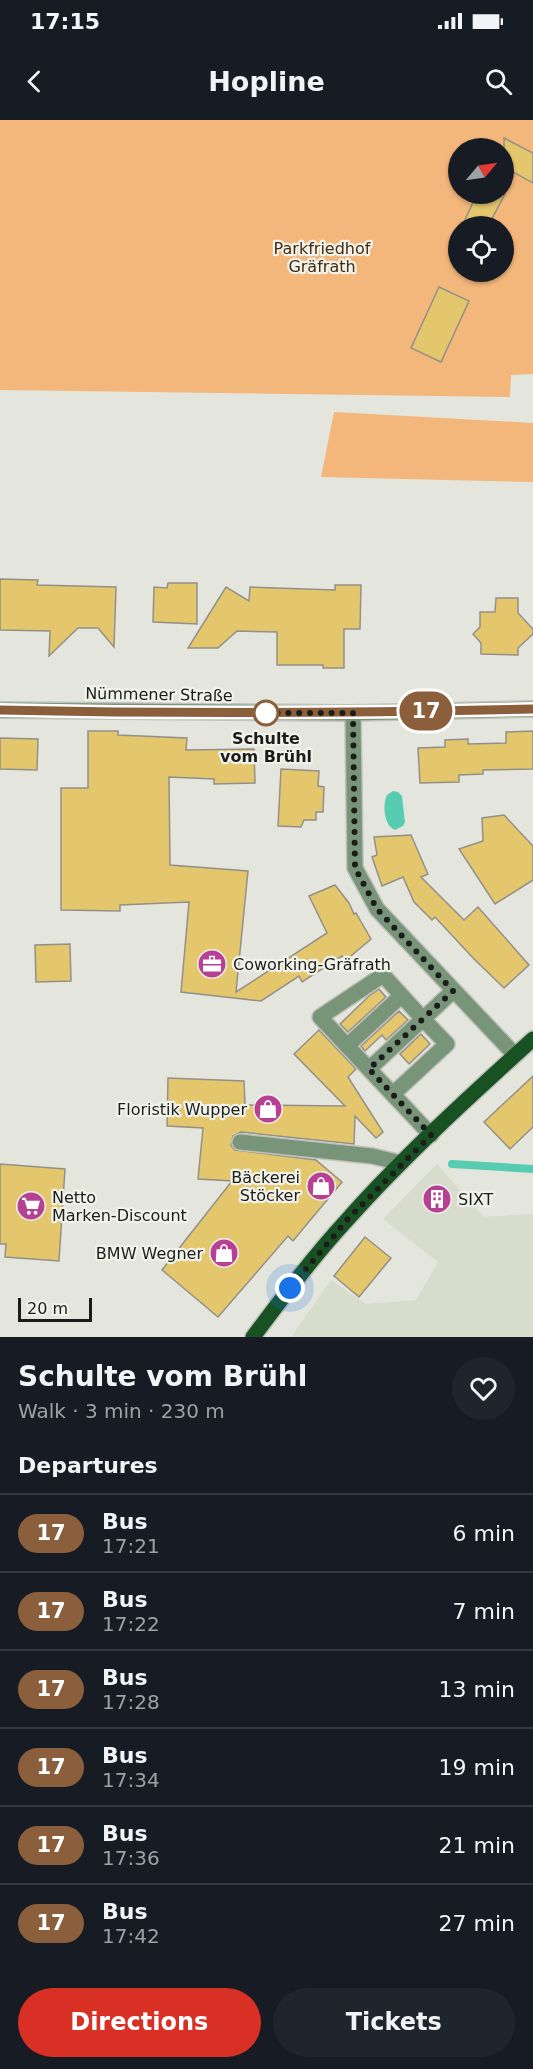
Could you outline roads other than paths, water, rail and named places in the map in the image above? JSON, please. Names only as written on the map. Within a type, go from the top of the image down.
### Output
[{"type":"main road","points":[[253,1337],[304,1270],[348,1219],[401,1163],[533,1039]]},
{"type":"street","name":"Nümmener Straße","points":[[0,710],[353,713],[533,709]]},
{"type":"street","points":[[353,713],[355,868],[377,909],[515,1055]]},
{"type":"street","points":[[393,1094],[447,1044],[383,975],[320,1017],[431,1135]]},
{"type":"street","points":[[369,1069],[453,991]]},
{"type":"street","points":[[347,1046],[401,996]]},
{"type":"street","points":[[240,1142],[372,1156],[401,1163]]},
{"type":"waterway","points":[[452,1164],[533,1169]]},
{"type":"place","name":"Schulte vom Brühl","points":[[266,713]]},
{"type":"place","name":"Coworking-Gräfrath","points":[[212,964]]},
{"type":"place","name":"Floristik Wupper","points":[[268,1109]]},
{"type":"place","name":"Bäckerei Stöcker","points":[[321,1186]]},
{"type":"place","name":"SIXT","points":[[437,1199]]},
{"type":"place","name":"Netto Marken-Discount","points":[[31,1206]]},
{"type":"place","name":"BMW Wegner","points":[[224,1253]]},
{"type":"park label","name":"Parkfriedhof Gräfrath","points":[[322,257]]}]
